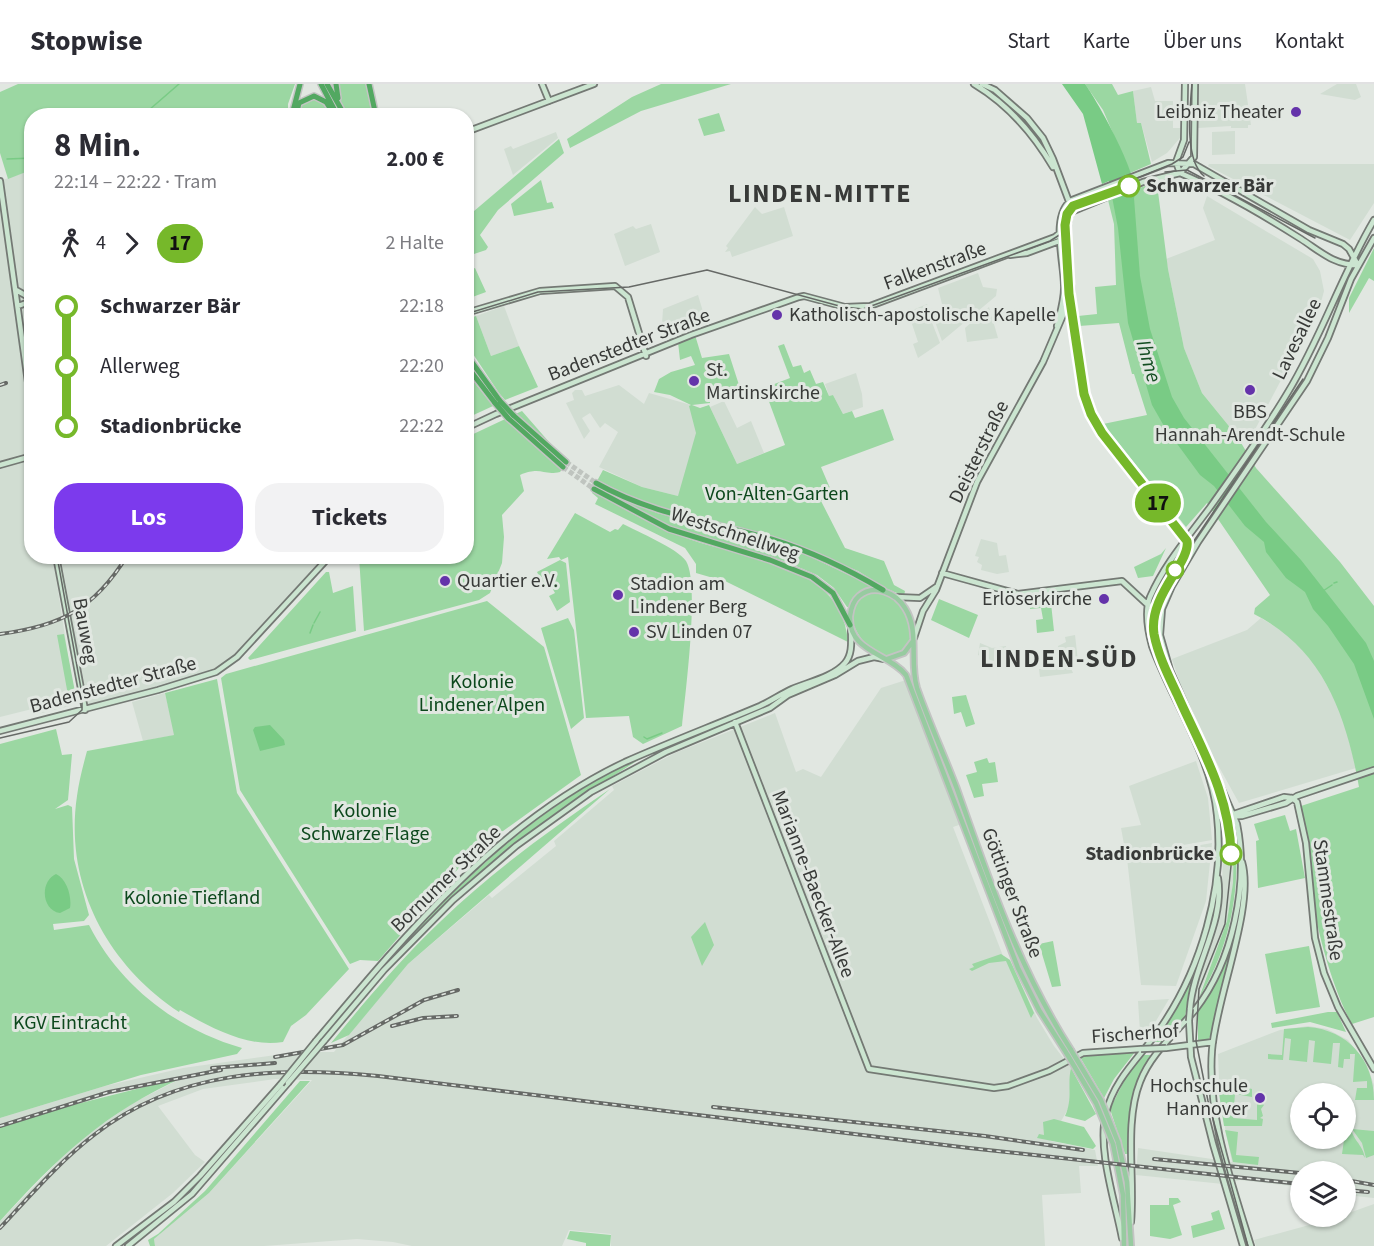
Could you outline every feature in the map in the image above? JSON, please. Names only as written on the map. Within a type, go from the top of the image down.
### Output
[{"type":"highway","points":[[294,108],[300,84]]},
{"type":"highway","points":[[321,84],[336,108]]},
{"type":"highway","points":[[327,84],[337,108]]},
{"type":"highway","points":[[336,84],[339,108]]},
{"type":"highway","points":[[369,85],[374,108]]},
{"type":"highway","points":[[297,108],[299,103],[314,96],[333,108]]},
{"type":"highway","points":[[474,366],[498,402]]},
{"type":"highway","points":[[474,374],[510,416],[564,465]]},
{"type":"highway","name":"Westschnellweg","points":[[850,626],[834,593],[812,577],[770,560],[669,529],[595,486],[656,510],[786,544],[847,570],[883,590]]},
{"type":"main road","points":[[883,590],[896,597],[910,618],[913,641],[900,656],[884,659],[861,644],[850,626],[855,600],[864,592],[883,590]]},
{"type":"main road","name":"Göttinger Straße","points":[[913,641],[918,688],[979,854],[1031,984],[1091,1093],[1115,1143]]},
{"type":"main road","name":"Göttinger Straße","points":[[884,659],[897,666],[906,675],[1018,968],[1039,1010],[1069,1052]]},
{"type":"main road","points":[[1115,1143],[1127,1182],[1131,1246]]},
{"type":"main road","points":[[1115,1143],[1123,1195],[1124,1245]]},
{"type":"street","points":[[542,84],[549,100]]},
{"type":"street","points":[[474,129],[594,84]]},
{"type":"street","points":[[974,84],[992,95],[1022,121],[1056,172]]},
{"type":"street","points":[[982,84],[995,90],[1027,118],[1048,148],[1071,212],[1062,235]]},
{"type":"street","points":[[1062,235],[1061,213],[1069,202],[1149,170],[1176,162],[1190,163],[1309,230],[1343,244],[1354,255],[1358,265],[1348,265],[1332,260],[1302,239],[1180,173],[1176,162],[1184,140],[1185,84]]},
{"type":"street","points":[[1071,212],[1153,179],[1180,173],[1190,163],[1195,154],[1195,84]]},
{"type":"street","points":[[0,181],[24,351]]},
{"type":"street","name":"Lavesallee","points":[[1148,605],[1160,578],[1186,536],[1210,507],[1298,376],[1348,265],[1374,220]]},
{"type":"street","name":"Falkenstraße","points":[[804,296],[851,308],[874,305],[1062,235]]},
{"type":"street","name":"Falkenstraße","points":[[1007,255],[1027,253],[1062,235]]},
{"type":"street","name":"Deisterstraße","points":[[913,641],[920,618],[938,585],[976,482],[1055,335],[1072,294],[1062,235]]},
{"type":"street","name":"Lavesallee","points":[[1162,609],[1194,549],[1216,514],[1306,381],[1328,338],[1358,265],[1374,238]]},
{"type":"street","points":[[474,311],[538,291],[615,286],[628,297],[646,356]]},
{"type":"street","points":[[16,290],[24,295]]},
{"type":"street","name":"Badenstedter Straße","points":[[474,424],[531,399],[646,356],[691,335],[804,296]]},
{"type":"street","points":[[18,306],[24,303]]},
{"type":"street","points":[[0,465],[24,458]]},
{"type":"street","name":"Bauweg","points":[[58,564],[85,710]]},
{"type":"street","name":"Badenstedter Straße","points":[[0,731],[197,679],[226,665],[237,657],[323,564]]},
{"type":"street","points":[[942,573],[1018,594],[1122,581],[1148,605],[1162,609],[1160,635],[1170,670],[1234,814],[1245,871],[1242,906],[1216,1015],[1212,1075],[1215,1110],[1251,1246]]},
{"type":"street","points":[[896,597],[920,598],[938,585]]},
{"type":"street","points":[[1148,605],[1148,631],[1152,646],[1203,763],[1218,817],[1216,910],[1192,988],[1189,1021],[1190,1046],[1213,1144],[1243,1246]]},
{"type":"street","name":"Bornumer Straße","points":[[128,1246],[199,1187],[384,970],[453,900],[516,846],[591,792],[648,760],[838,669],[849,655],[850,626]]},
{"type":"street","name":"Bornumer Straße","points":[[116,1246],[174,1202],[200,1176],[385,961],[468,875],[517,831],[571,792],[644,753],[770,708],[788,695],[835,675],[863,658],[884,659]]},
{"type":"street","name":"Marianne-Baecker-Allee","points":[[734,720],[864,1063]]},
{"type":"street","points":[[644,753],[648,760]]},
{"type":"street","points":[[1218,817],[1284,797],[1292,798],[1371,771]]},
{"type":"street","name":"Stammestraße","points":[[1292,798],[1297,802],[1306,843],[1316,938],[1324,973],[1338,1007],[1374,1069]]},
{"type":"street","points":[[1131,1225],[1133,1122],[1137,1091],[1148,1066],[1194,1010],[1218,972],[1234,916],[1241,856]]},
{"type":"street","points":[[1124,1245],[1105,1151],[1105,1115],[1121,1078],[1159,1030],[1184,986],[1204,934],[1217,876]]},
{"type":"street","name":"Fischerhof","points":[[864,1063],[873,1071],[994,1088],[1008,1086],[1063,1065],[1087,1052],[1166,1048],[1213,1042]]},
{"type":"street","points":[[133,1234],[137,1239]]},
{"type":"shaded area","points":[[1198,84],[1245,84],[1251,125],[1248,125],[1248,128],[1231,128],[1231,126],[1198,128]]},
{"type":"shaded area","points":[[1337,84],[1356,84],[1361,97],[1355,100],[1320,94]]},
{"type":"shaded area","points":[[1151,87],[1155,101],[1173,101],[1173,128],[1180,128],[1180,138],[1167,153],[1152,162],[1141,123],[1137,124],[1133,91]]},
{"type":"shaded area","points":[[1235,131],[1235,154],[1212,155],[1212,132]]},
{"type":"shaded area","points":[[556,132],[558,138],[513,175],[504,149],[511,146],[513,149]]},
{"type":"shaded area","points":[[1209,164],[1374,164],[1374,203],[1350,240],[1208,166]]},
{"type":"shaded area","points":[[24,172],[24,564],[54,564],[75,702],[70,706],[34,715],[32,709],[0,717],[0,181]]},
{"type":"shaded area","points":[[1207,196],[1313,259],[1320,271],[1324,291],[1320,306],[1249,441],[1237,436],[1202,393],[1184,348],[1166,259],[1215,240],[1203,208]]},
{"type":"shaded area","points":[[755,207],[762,214],[784,207],[793,236],[732,257],[730,251],[725,252],[728,248],[726,246]]},
{"type":"shaded area","points":[[651,224],[660,252],[625,266],[614,234],[633,226],[636,229]]},
{"type":"shaded area","points":[[978,273],[983,287],[997,289],[996,296],[942,341],[934,319],[931,320],[940,343],[918,358],[913,344],[918,342],[908,312],[927,304],[931,313],[943,308],[938,288]]},
{"type":"shaded area","points":[[698,295],[704,315],[695,315],[699,328],[670,340],[662,324],[663,309]]},
{"type":"shaded area","points":[[504,306],[519,346],[491,356],[476,316]]},
{"type":"shaded area","points":[[989,307],[998,338],[967,342],[965,328]]},
{"type":"shaded area","points":[[856,373],[863,407],[843,414],[833,395],[829,396],[825,384]]},
{"type":"shaded area","points":[[1298,379],[1302,383],[1296,394],[1236,481],[1233,478]]},
{"type":"shaded area","points":[[619,385],[644,404],[649,393],[691,405],[699,432],[682,497],[642,487],[599,467],[618,432],[605,423],[600,428],[590,413],[582,418],[590,431],[584,439],[566,403],[574,400],[572,393],[575,390],[582,390],[585,396]]},
{"type":"shaded area","points":[[724,401],[737,428],[751,421],[764,453],[737,464],[710,407]]},
{"type":"shaded area","points":[[981,539],[997,543],[999,556],[1006,555],[1009,572],[997,574],[981,570],[982,565],[977,562],[979,557],[975,556]]},
{"type":"shaded area","points":[[57,564],[323,564],[237,657],[216,672],[85,710]]},
{"type":"shaded area","points":[[1261,618],[1290,636],[1315,665],[1341,710],[1356,768],[1239,803],[1208,747],[1184,696],[1172,659],[1247,630]]},
{"type":"shaded area","points":[[1075,635],[1078,661],[1068,662],[1073,673],[1040,677],[1039,669],[1044,669],[1045,663],[1058,661],[1058,646],[1066,642],[1065,637]]},
{"type":"shaded area","points":[[980,643],[992,648],[1006,646],[1008,661],[998,663],[978,655]]},
{"type":"shaded area","points":[[906,680],[962,824],[953,827],[1003,956],[1010,960],[1037,1018],[1071,1068],[1069,1107],[1050,1141],[1095,1150],[1098,1166],[1079,1166],[1081,1193],[1042,1195],[1045,1246],[611,1246],[611,1234],[569,1230],[562,1246],[412,1246],[357,1239],[264,1246],[155,1246],[154,1239],[209,1193],[312,1080],[275,1079],[203,1089],[158,1106],[195,1155],[205,1162],[173,1193],[106,1246],[0,1246],[0,1221],[79,1140],[131,1104],[180,1079],[107,1095],[0,1127],[0,1118],[105,1086],[183,1068],[298,1052],[334,1052],[408,964],[489,895],[492,898],[556,846],[554,841],[614,790],[612,786],[675,753],[775,713],[796,772],[803,769],[821,777],[881,688]]},
{"type":"shaded area","points":[[165,693],[175,735],[143,741],[132,702]]},
{"type":"shaded area","points":[[1196,761],[1208,798],[1212,840],[1126,855],[1121,828],[1141,825],[1129,786]]},
{"type":"shaded area","points":[[1233,829],[1233,884],[1227,921],[1200,993],[1196,1041],[1193,1002],[1221,911],[1224,831]]},
{"type":"shaded area","points":[[1212,843],[1206,901],[1176,986],[1141,985],[1127,858]]},
{"type":"shaded area","points":[[1169,999],[1150,1031],[1140,1032],[1138,1001]]},
{"type":"shaded area","name":"Hochschule Hannover","points":[[1308,1026],[1327,1029],[1348,1040],[1367,1065],[1374,1085],[1374,1198],[1356,1196],[1356,1161],[1290,1161],[1290,1186],[1240,1180],[1223,1184],[1136,1175],[1138,1148],[1232,1162],[1220,1103],[1218,1054],[1280,1030]]},
{"type":"shaded area","points":[[1374,1204],[1374,1246],[1256,1246],[1254,1240],[1302,1227],[1356,1227],[1356,1210]]},
{"type":"green space","points":[[18,84],[295,84],[288,108],[24,108],[24,173],[8,179],[0,153],[0,92]]},
{"type":"green space","points":[[337,84],[367,84],[376,108],[344,108],[337,95]]},
{"type":"green space","points":[[661,84],[731,84],[641,111],[570,148],[567,139],[632,97]]},
{"type":"green space","points":[[1085,84],[1112,84],[1118,95],[1133,91],[1137,123],[1141,123],[1151,164],[1130,173],[1103,110]]},
{"type":"green space","points":[[320,98],[328,108],[298,108],[301,100]]},
{"type":"green space","points":[[719,113],[725,131],[704,136],[698,119]]},
{"type":"green space","points":[[559,139],[564,153],[498,210],[480,235],[488,247],[474,254],[474,211]]},
{"type":"green space","points":[[541,180],[547,203],[552,202],[554,208],[514,216],[511,204]]},
{"type":"green space","points":[[1157,184],[1168,269],[1184,348],[1202,393],[1237,436],[1256,468],[1340,562],[1374,606],[1374,1017],[1352,1024],[1329,969],[1321,938],[1315,911],[1301,806],[1359,787],[1347,734],[1338,709],[1328,686],[1298,646],[1278,628],[1254,614],[1255,608],[1270,595],[1207,503],[1186,527],[1103,424],[1147,415],[1134,374],[1132,374],[1119,323],[1079,326],[1078,316],[1097,314],[1095,287],[1116,285],[1114,224],[1108,200],[1145,186]]},
{"type":"green space","points":[[1374,248],[1374,281],[1369,278],[1349,313],[1349,298]]},
{"type":"green space","points":[[474,268],[486,292],[474,296]]},
{"type":"green space","points":[[476,316],[491,356],[519,346],[538,387],[505,400],[474,356],[474,317]]},
{"type":"green space","name":"Von-Alten-Garten","points":[[695,335],[702,358],[729,354],[739,385],[737,388],[710,400],[710,403],[692,405],[700,408],[709,405],[737,464],[785,445],[764,388],[790,378],[778,346],[784,344],[793,367],[801,365],[804,373],[810,370],[816,384],[823,382],[829,396],[833,395],[843,414],[852,411],[855,418],[883,409],[894,440],[821,467],[833,495],[821,501],[845,548],[884,561],[894,585],[905,591],[904,596],[885,588],[858,571],[771,536],[650,505],[597,481],[603,470],[642,487],[678,496],[696,433],[689,406],[691,405],[670,395],[654,392],[659,379],[671,372],[695,365],[691,356],[680,360],[678,342]]},
{"type":"green space","points":[[474,382],[493,406],[474,415]]},
{"type":"green space","points":[[522,411],[556,450],[569,460],[560,472],[533,471],[520,475],[524,491],[502,515],[504,537],[502,563],[490,593],[479,600],[364,631],[359,564],[474,564],[474,434]]},
{"type":"green space","points":[[597,487],[657,513],[792,548],[874,587],[856,595],[847,607],[834,588],[817,575],[784,561],[674,528]]},
{"type":"green space","points":[[593,491],[666,530],[692,540],[765,560],[811,581],[829,596],[842,616],[848,642],[727,582],[696,573],[696,564],[685,548],[595,504],[598,498],[592,493]]},
{"type":"green space","name":"SV Linden 07","points":[[575,513],[610,532],[618,530],[623,524],[657,541],[681,556],[686,561],[690,573],[692,615],[682,726],[643,744],[633,737],[629,716],[586,718],[568,557],[561,560],[559,557],[547,559]]},
{"type":"green space","points":[[1166,548],[1153,576],[1138,578],[1134,567],[1161,554]]},
{"type":"green space","points":[[560,560],[566,563],[570,602],[557,611],[549,596],[555,593],[550,584],[544,586],[537,572]]},
{"type":"green space","points":[[326,572],[329,572],[333,593],[353,586],[356,631],[250,660],[248,658]]},
{"type":"green space","points":[[871,592],[880,593],[898,603],[909,619],[910,638],[906,647],[895,655],[883,655],[871,648],[861,638],[854,625],[852,612],[857,600]]},
{"type":"green space","points":[[1050,594],[1054,631],[1037,633],[1036,620],[1043,619],[1041,608],[1030,609],[1029,596]]},
{"type":"green space","points":[[939,599],[978,615],[969,638],[931,620]]},
{"type":"green space","points":[[487,601],[544,647],[581,775],[471,854],[378,961],[360,960],[350,964],[240,790],[221,678],[226,674]]},
{"type":"green space","points":[[1150,616],[1157,617],[1161,652],[1227,803],[1219,805],[1209,770],[1157,653]]},
{"type":"green space","points":[[568,618],[574,630],[584,718],[571,729],[541,628]]},
{"type":"green space","points":[[64,634],[76,697],[75,702],[70,706],[57,635]]},
{"type":"green space","name":"Kolonie Tiefland","points":[[217,679],[237,793],[349,969],[306,1015],[291,1026],[283,1042],[256,1042],[229,1035],[180,1010],[179,1012],[153,993],[112,946],[96,919],[77,860],[75,829],[77,796],[87,751],[174,735],[165,693]]},
{"type":"green space","points":[[966,695],[975,724],[966,727],[961,712],[954,714],[952,697]]},
{"type":"green space","name":"KGV Eintracht","points":[[56,729],[62,755],[72,754],[68,800],[55,809],[68,805],[72,807],[74,859],[89,915],[84,921],[53,924],[54,930],[89,925],[117,967],[152,1002],[195,1029],[242,1048],[237,1054],[141,1075],[0,1118],[0,744]]},
{"type":"green space","points":[[643,757],[563,808],[530,833],[459,892],[389,960],[482,866],[532,823],[587,786],[621,766]]},
{"type":"green space","points":[[987,758],[989,763],[995,762],[998,782],[982,784],[984,796],[974,798],[966,775],[977,772],[974,762]]},
{"type":"green space","points":[[610,789],[408,964],[349,1035],[331,1043],[398,965],[461,903],[523,851]]},
{"type":"green space","points":[[1285,815],[1290,831],[1296,829],[1305,878],[1258,888],[1256,841],[1259,840],[1254,824]]},
{"type":"green space","points":[[1234,829],[1236,873],[1231,916],[1219,959],[1199,998],[1227,921],[1233,883]]},
{"type":"green space","points":[[705,922],[714,945],[702,966],[691,937]]},
{"type":"green space","points":[[1237,923],[1212,1034],[1208,1040],[1198,1041],[1198,1012],[1219,977]]},
{"type":"green space","points":[[1053,941],[1061,986],[1052,987],[1039,944]]},
{"type":"green space","points":[[1309,946],[1320,1007],[1276,1014],[1265,954]]},
{"type":"green space","points":[[1001,954],[1010,960],[1034,1013],[1031,1018],[1006,961],[989,963],[972,971],[969,969],[974,967],[972,964]]},
{"type":"green space","points":[[1193,969],[1185,1017],[1163,1042],[1154,1042],[1174,1011]]},
{"type":"green space","points":[[1337,1012],[1346,1032],[1310,1022],[1272,1028],[1271,1023]]},
{"type":"green space","points":[[1308,1027],[1322,1029],[1346,1041],[1364,1060],[1373,1086],[1374,1100],[1356,1100],[1357,1088],[1367,1088],[1367,1081],[1353,1082],[1355,1054],[1350,1054],[1350,1059],[1344,1059],[1343,1068],[1338,1067],[1340,1043],[1333,1043],[1331,1064],[1313,1062],[1315,1041],[1309,1040],[1307,1062],[1289,1060],[1291,1039],[1285,1038],[1283,1060],[1268,1059],[1268,1054],[1282,1055],[1284,1029]]},
{"type":"green space","points":[[1135,1052],[1114,1079],[1104,1098],[1080,1057],[1099,1053]]},
{"type":"green space","points":[[1143,1055],[1151,1055],[1139,1080],[1132,1103],[1129,1126],[1130,1154],[1125,1154],[1110,1109],[1127,1075]]},
{"type":"green space","points":[[1071,1068],[1096,1114],[1085,1121],[1065,1116],[1069,1104]]},
{"type":"green space","points":[[184,1077],[130,1105],[84,1138],[62,1157],[0,1221],[0,1127],[53,1110]]},
{"type":"green space","points":[[300,1081],[310,1081],[209,1193],[154,1239],[155,1246],[150,1246],[148,1240],[158,1234],[205,1191]]},
{"type":"green space","points":[[1222,1082],[1248,1084],[1248,1088],[1252,1089],[1252,1097],[1235,1094],[1233,1118],[1257,1120],[1257,1101],[1265,1099],[1264,1103],[1261,1103],[1264,1105],[1261,1109],[1263,1116],[1260,1118],[1263,1119],[1262,1126],[1224,1126],[1218,1086]]},
{"type":"green space","points":[[1054,1119],[1084,1127],[1096,1146],[1093,1149],[1037,1138],[1039,1134],[1044,1135],[1043,1122]]},
{"type":"green space","points":[[1356,1129],[1374,1131],[1374,1155],[1366,1158],[1362,1143],[1356,1135]]},
{"type":"green space","points":[[1225,1130],[1238,1132],[1236,1155],[1259,1157],[1258,1165],[1233,1162]]},
{"type":"green space","points":[[1356,1140],[1365,1158],[1363,1155],[1342,1154],[1343,1149],[1356,1149]]},
{"type":"green space","points":[[1169,1198],[1178,1198],[1181,1202],[1173,1205],[1182,1235],[1170,1239],[1150,1236],[1150,1205],[1169,1205]]},
{"type":"green space","points":[[1219,1210],[1225,1229],[1193,1238],[1191,1226],[1213,1220],[1211,1213]]},
{"type":"green space","points":[[570,1231],[611,1235],[610,1246],[586,1246],[586,1243],[567,1239]]},
{"type":"water","name":"Ihme","points":[[1062,84],[1085,84],[1108,123],[1132,176],[1135,189],[1140,276],[1150,329],[1172,397],[1184,418],[1266,522],[1301,560],[1366,643],[1374,661],[1374,719],[1354,664],[1328,626],[1313,609],[1305,592],[1286,578],[1266,552],[1264,542],[1245,526],[1214,486],[1200,475],[1164,426],[1152,405],[1128,323],[1118,228],[1109,181],[1102,184],[1083,114]]},
{"type":"water","points":[[270,725],[284,740],[285,745],[260,751],[253,730],[255,727]]},
{"type":"water","points":[[56,874],[66,884],[70,899],[70,908],[60,913],[49,907],[45,895],[47,883]]},
{"type":"waterway","points":[[151,108],[179,84]]},
{"type":"waterway","points":[[7,159],[24,158]]},
{"type":"waterway","points":[[1323,591],[1332,585]]},
{"type":"waterway","points":[[314,623],[320,612]]},
{"type":"waterway","points":[[310,633],[313,625]]},
{"type":"waterway","points":[[644,737],[647,739],[662,733]]},
{"type":"tunnel","points":[[566,462],[596,483]]},
{"type":"tunnel","points":[[563,467],[594,489]]},
{"type":"tram line","points":[[1192,84],[1191,146],[1193,158],[1204,176]]},
{"type":"tram line","points":[[1183,553],[1185,545],[1181,534],[1123,467],[1094,425],[1081,382],[1075,349],[1065,277],[1064,245],[1065,220],[1070,205],[1172,164],[1183,157],[1189,142]]},
{"type":"tram line","points":[[1165,172],[1187,170],[1315,238]]},
{"type":"tram line","name":"17","points":[[1129,186],[1073,206],[1067,214],[1065,242],[1069,289],[1083,383],[1086,400],[1097,426],[1186,537],[1188,545],[1186,552],[1159,600],[1154,630],[1157,646],[1171,681],[1220,787],[1231,837],[1231,854]]},
{"type":"tram line","points":[[474,312],[538,292],[629,287],[707,270],[843,307],[863,309],[1050,241],[1061,234],[1065,225]]},
{"type":"tram line","points":[[1248,1246],[1208,1101],[1196,1041],[1199,989],[1225,924],[1231,866],[1229,819],[1220,787],[1157,646],[1154,630],[1156,608],[1175,569],[1303,379]]},
{"type":"tram line","points":[[0,738],[69,722],[82,710],[82,694],[58,564]]},
{"type":"railway","points":[[0,385],[6,383]]},
{"type":"railway","points":[[0,634],[41,626],[74,612],[102,589],[122,564]]},
{"type":"railway","points":[[275,1057],[343,1045],[424,1000],[458,990]]},
{"type":"railway","points":[[392,1026],[423,1018],[457,1016]]},
{"type":"railway","points":[[212,1068],[275,1063]]},
{"type":"railway","points":[[0,1126],[109,1092],[221,1070]]},
{"type":"railway","points":[[0,1228],[69,1156],[126,1113],[159,1097],[194,1085],[230,1077],[266,1073],[303,1072],[378,1076],[969,1148],[1290,1183]]},
{"type":"railway","points":[[713,1107],[985,1136],[1083,1150]]},
{"type":"railway","points":[[1154,1159],[1290,1172]]},
{"type":"railway","points":[[1356,1182],[1374,1185]]},
{"type":"railway","points":[[1356,1191],[1368,1192]]},
{"type":"place","name":"Leibniz Theater","points":[[1296,112]]},
{"type":"place","name":"Schwarzer Bär","points":[[1129,186]]},
{"type":"place","name":"Katholisch-apostolische Kapelle","points":[[777,315]]},
{"type":"place","name":"St. Martinskirche","points":[[694,381]]},
{"type":"place","name":"BBS Hannah-Arendt-Schule","points":[[1250,390]]},
{"type":"place","name":"Quartier e.V.","points":[[445,581]]},
{"type":"place","name":"Stadion am Lindener Berg","points":[[618,595]]},
{"type":"place","name":"Erlöserkirche","points":[[1104,599]]},
{"type":"place","name":"SV Linden 07","points":[[634,632]]},
{"type":"place","name":"Stadionbrücke","points":[[1231,854]]},
{"type":"place","name":"Hochschule Hannover","points":[[1260,1098]]},
{"type":"district","name":"LINDEN-MITTE","points":[[820,193]]},
{"type":"district","name":"LINDEN-SÜD","points":[[1059,658]]},
{"type":"park label","name":"Kolonie Lindener Alpen","points":[[482,694]]},
{"type":"park label","name":"Kolonie Schwarze Flage","points":[[365,822]]}]
